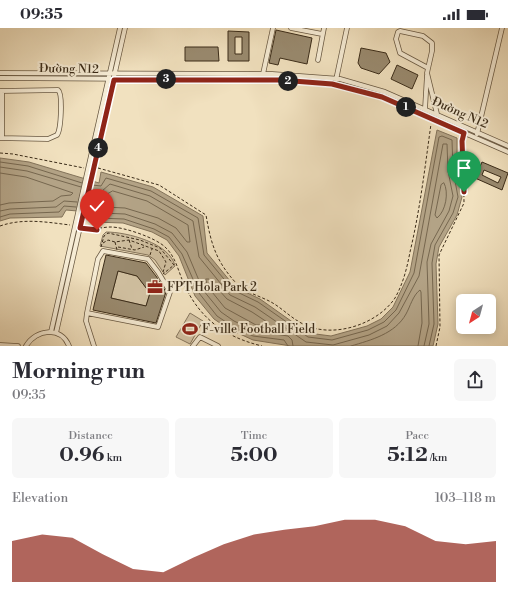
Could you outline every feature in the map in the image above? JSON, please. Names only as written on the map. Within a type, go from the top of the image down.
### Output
[{"type":"street","points":[[51,332],[120,28]]},
{"type":"street","points":[[56,333],[125,28]]},
{"type":"street","points":[[263,74],[272,28]]},
{"type":"street","points":[[291,28],[322,34]]},
{"type":"street","points":[[318,60],[324,28]]},
{"type":"street","points":[[335,85],[347,28]]},
{"type":"street","points":[[476,139],[502,28]]},
{"type":"street","points":[[425,108],[425,86],[432,50],[430,40],[423,36],[400,31],[398,32],[396,39],[400,53],[428,68]]},
{"type":"street","name":"Đường N12","points":[[0,72],[263,74],[336,79],[385,92],[425,108],[508,146]]},
{"type":"street","points":[[427,73],[437,114]]},
{"type":"street","name":"Đường N12","points":[[0,78],[108,80],[280,80],[335,85],[382,97],[508,152]]},
{"type":"street","points":[[58,90],[61,95],[59,130],[57,136],[48,139],[1,138],[1,91],[58,90]]},
{"type":"street","points":[[87,313],[158,327],[170,292],[161,276],[148,259],[106,250],[102,251],[98,259],[87,313],[86,321],[94,346]]},
{"type":"street","points":[[26,346],[35,335],[42,332],[56,333],[63,337],[69,346]]},
{"type":"street","points":[[193,346],[200,336],[218,346]]},
{"type":"street","points":[[0,345],[18,346]]},
{"type":"path","points":[[94,169],[96,167],[159,185],[206,215],[210,242],[214,253],[237,284],[272,302],[303,325],[317,330],[348,328],[372,319],[386,309],[395,298],[404,278],[416,227],[432,119]]},
{"type":"path","points":[[436,346],[440,327],[439,255],[464,202],[462,147],[464,133]]},
{"type":"path","points":[[0,153],[13,154],[87,169]]},
{"type":"path","points":[[0,226],[12,222],[32,221],[75,225]]},
{"type":"path","points":[[80,228],[97,230],[111,227],[145,236],[164,246],[175,260],[184,285],[196,305],[210,322],[231,337],[262,346]]},
{"type":"path","points":[[102,251],[104,236],[108,233],[140,240],[162,249],[174,265],[161,276]]},
{"type":"path","points":[[102,244],[108,240],[115,242],[129,240],[144,247],[159,251],[166,265],[161,276]]},
{"type":"path","points":[[129,240],[132,250]]},
{"type":"path","points":[[115,242],[118,247],[117,252]]},
{"type":"path","points":[[118,247],[132,250],[144,247]]},
{"type":"path","points":[[148,259],[152,249]]},
{"type":"shaded area","points":[[106,232],[125,234],[157,245],[171,258],[175,266],[165,275],[155,260],[148,255],[100,246],[103,235]]},
{"type":"shaded area","points":[[118,271],[137,276],[150,293],[146,306],[111,298]]},
{"type":"shaded area","name":"F-ville Football Field","points":[[190,313],[203,321],[190,344],[176,337]]},
{"type":"water","points":[[437,130],[457,138],[457,170],[462,197],[457,215],[439,247],[436,264],[438,324],[433,346],[291,346],[253,340],[229,329],[214,319],[195,296],[179,256],[167,240],[152,232],[123,223],[93,222],[93,217],[89,212],[66,210],[62,217],[10,218],[0,221],[0,158],[29,162],[99,183],[101,172],[153,187],[203,216],[207,253],[235,287],[260,299],[308,333],[331,336],[367,326],[381,319],[393,307],[410,272]]},
{"type":"building","points":[[276,30],[312,38],[307,64],[280,58],[278,65],[269,63]]},
{"type":"building","points":[[228,31],[249,32],[249,61],[228,61]],"holes":[[[235,37],[242,37],[242,54],[235,54]]]},
{"type":"building","points":[[185,47],[218,47],[219,61],[185,61]]},
{"type":"building","points":[[361,48],[386,53],[390,62],[379,74],[361,68],[358,63]]},
{"type":"building","points":[[397,65],[418,75],[412,89],[391,79]]},
{"type":"building","points":[[482,162],[508,173],[502,190],[475,178]],"holes":[[[484,170],[501,177],[498,183],[482,175]]]},
{"type":"building","name":"FPT Hola Park 2","points":[[106,255],[146,263],[166,292],[156,323],[93,310]],"holes":[[[118,271],[137,276],[150,293],[146,306],[111,298]]]},
{"type":"place","name":"FPT Hola Park 2","points":[[155,287]]},
{"type":"place","name":"F-ville Football Field","points":[[190,329]]},
{"type":"route","points":[[97,230],[80,228],[114,80],[280,80],[332,84],[365,91],[464,133],[462,141],[464,192]]}]
